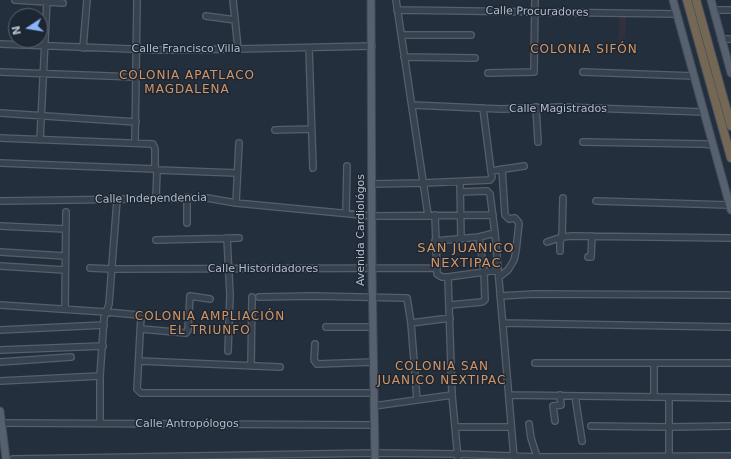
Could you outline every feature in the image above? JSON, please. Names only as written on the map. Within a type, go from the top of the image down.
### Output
[{"type":"highway","points":[[687,0],[731,158]]},
{"type":"highway","points":[[696,0],[731,126]]},
{"type":"main road","name":"Avenida Cardiológos","points":[[371,0],[372,268],[375,456]]},
{"type":"main road","points":[[673,0],[730,207]]},
{"type":"main road","points":[[711,0],[731,70]]},
{"type":"main road","points":[[0,410],[6,459]]},
{"type":"street","points":[[15,0],[63,3]]},
{"type":"street","points":[[83,48],[87,0]]},
{"type":"street","points":[[135,143],[137,0]]},
{"type":"street","points":[[233,0],[238,49]]},
{"type":"street","points":[[396,0],[424,184],[432,215],[437,274],[445,277],[484,272],[498,274],[508,270],[516,255],[519,223],[515,218],[509,219],[506,215],[502,169]]},
{"type":"street","points":[[488,73],[534,72],[534,0]]},
{"type":"street","name":"Calle Procuradores","points":[[397,10],[677,14]]},
{"type":"street","points":[[714,10],[731,10]]},
{"type":"street","points":[[206,16],[235,20]]},
{"type":"street","points":[[401,35],[471,35]]},
{"type":"street","points":[[722,39],[731,39]]},
{"type":"street","name":"Calle Francisco Villa","points":[[48,45],[137,50],[372,46]]},
{"type":"street","points":[[40,140],[44,48]]},
{"type":"street","points":[[309,48],[313,168]]},
{"type":"street","points":[[404,57],[475,58]]},
{"type":"street","points":[[0,72],[136,77]]},
{"type":"street","points":[[583,72],[694,76]]},
{"type":"street","name":"Calle Magistrados","points":[[412,105],[483,108],[536,107],[704,112]]},
{"type":"street","points":[[536,107],[538,142]]},
{"type":"street","points":[[372,184],[424,184],[491,179],[483,108]]},
{"type":"street","points":[[0,113],[41,114],[136,122]]},
{"type":"street","points":[[275,130],[311,129]]},
{"type":"street","points":[[0,138],[152,144],[155,149],[156,198]]},
{"type":"street","points":[[583,142],[713,145]]},
{"type":"street","points":[[236,203],[239,143]]},
{"type":"street","points":[[0,163],[237,173]]},
{"type":"street","points":[[346,213],[347,166]]},
{"type":"street","points":[[491,171],[524,166]]},
{"type":"street","points":[[460,182],[461,239]]},
{"type":"street","points":[[460,192],[486,192],[490,194],[495,233],[514,457]]},
{"type":"street","points":[[187,198],[187,223]]},
{"type":"street","name":"Calle Independencia","points":[[0,201],[207,198],[236,203],[372,216],[493,215]]},
{"type":"street","points":[[560,251],[560,242],[562,237],[563,198]]},
{"type":"street","points":[[100,424],[100,376],[104,325],[109,304],[117,200]]},
{"type":"street","points":[[596,201],[730,207]]},
{"type":"street","points":[[65,309],[66,212]]},
{"type":"street","points":[[0,226],[66,229]]},
{"type":"street","points":[[435,241],[479,237],[495,233]]},
{"type":"street","points":[[588,257],[591,257],[592,236]]},
{"type":"street","points":[[547,242],[562,237],[592,236],[731,238]]},
{"type":"street","points":[[450,305],[482,302],[485,300],[484,272],[479,237]]},
{"type":"street","points":[[227,238],[230,295],[228,351]]},
{"type":"street","points":[[156,240],[239,238]]},
{"type":"street","points":[[0,252],[65,256]]},
{"type":"street","points":[[0,266],[65,270]]},
{"type":"street","name":"Calle Historidadores","points":[[90,268],[436,268]]},
{"type":"street","points":[[445,277],[450,305],[452,395],[458,456]]},
{"type":"street","points":[[500,296],[534,294],[731,295]]},
{"type":"street","points":[[141,329],[187,332],[190,296],[210,299]]},
{"type":"street","points":[[251,366],[252,297]]},
{"type":"street","points":[[259,297],[405,297],[408,300],[411,323],[417,400]]},
{"type":"street","points":[[0,305],[106,312],[141,316],[137,389],[141,393],[374,393]]},
{"type":"street","points":[[411,323],[450,318]]},
{"type":"street","points":[[503,323],[731,327]]},
{"type":"street","points":[[0,330],[104,325]]},
{"type":"street","points":[[326,327],[373,327]]},
{"type":"street","points":[[314,344],[314,360],[317,364],[374,362]]},
{"type":"street","points":[[0,350],[103,346]]},
{"type":"street","points":[[0,362],[71,357]]},
{"type":"street","points":[[139,360],[280,367]]},
{"type":"street","points":[[535,363],[731,363]]},
{"type":"street","points":[[654,363],[654,397]]},
{"type":"street","points":[[0,381],[100,376]]},
{"type":"street","points":[[374,406],[452,395]]},
{"type":"street","points":[[509,395],[731,398]]},
{"type":"street","points":[[555,421],[553,406],[561,405],[560,395]]},
{"type":"street","points":[[575,396],[582,441]]},
{"type":"street","points":[[669,398],[670,456]]},
{"type":"street","name":"Calle Antropólogos","points":[[1,424],[375,425]]},
{"type":"street","points":[[529,424],[531,438],[537,457]]},
{"type":"street","points":[[455,426],[511,427]]},
{"type":"street","points":[[591,426],[731,426]]},
{"type":"street","points":[[13,459],[375,456],[731,456]]},
{"type":"shaded area","points":[[619,16],[626,16],[625,42],[619,42]]},
{"type":"district","name":"COLONIA SIFÓN","points":[[584,50]]},
{"type":"district","name":"COLONIA APATLACO MAGDALENA","points":[[187,83]]},
{"type":"district","name":"SAN JUANICO NEXTIPAC","points":[[466,256]]},
{"type":"district","name":"COLONIA AMPLIACIÓN EL TRIUNFO","points":[[210,324]]},
{"type":"district","name":"COLONIA SAN JUANICO NEXTIPAC","points":[[442,374]]}]
